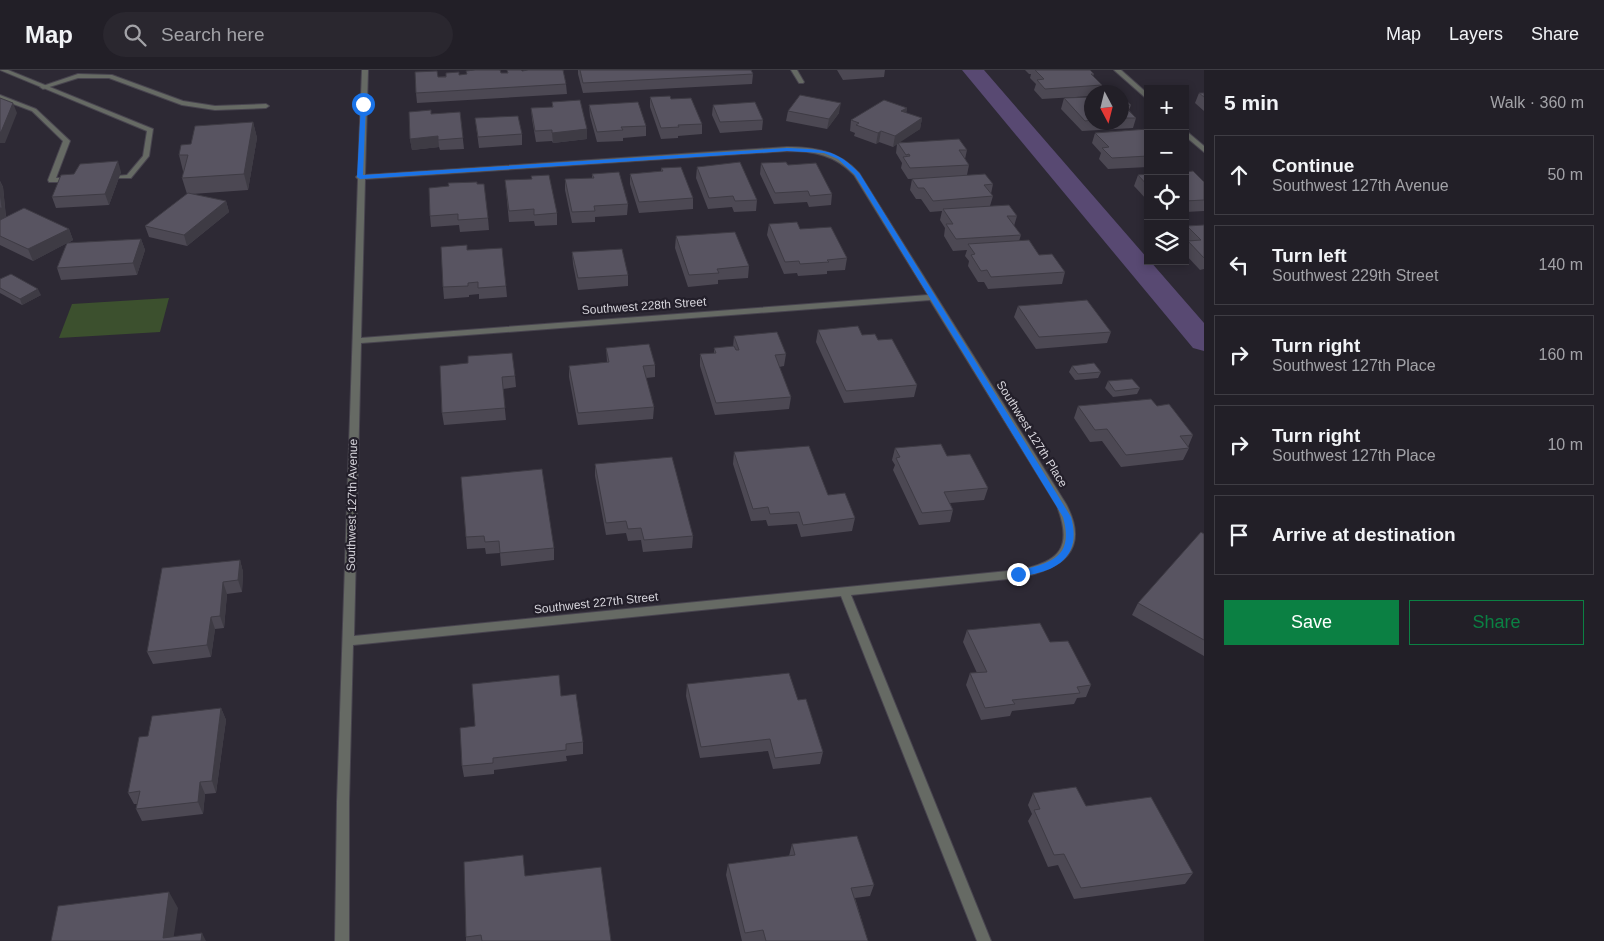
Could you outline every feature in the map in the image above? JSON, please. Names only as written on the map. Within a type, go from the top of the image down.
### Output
[{"type":"street","points":[[3,70],[43,88],[151,130],[146,156],[129,176],[119,177]]},
{"type":"street","name":"Southwest 127th Avenue","points":[[342,941],[343,802],[364,70]]},
{"type":"street","points":[[794,70],[800,82]]},
{"type":"street","points":[[1118,70],[1144,94]]},
{"type":"street","points":[[43,88],[78,76],[110,76],[182,104],[215,108],[266,106]]},
{"type":"street","points":[[0,97],[34,110],[67,141],[52,180],[81,180]]},
{"type":"street","points":[[1189,136],[1204,150]]},
{"type":"street","name":"Southwest 127th Place","points":[[360,177],[787,149],[825,152],[840,158],[857,174],[1062,506],[1071,530],[1070,542],[1065,552],[1056,562],[1030,572],[845,592]]},
{"type":"street","name":"Southwest 228th Street","points":[[356,341],[933,297]]},
{"type":"street","points":[[845,592],[984,941]]},
{"type":"street","name":"Southwest 227th Street","points":[[349,641],[845,592]]},
{"type":"green space","points":[[169,298],[160,332],[59,338],[72,304]]},
{"type":"building","points":[[500,70],[501,73],[508,73],[507,70],[563,70],[566,84],[416,93],[415,72],[437,71],[438,77],[446,77],[446,73],[459,72],[459,75],[467,74],[466,71]]},
{"type":"building","points":[[580,70],[751,70],[753,74],[583,83]]},
{"type":"building","points":[[1035,70],[1090,70],[1094,74],[1091,74],[1102,85],[1045,89],[1037,80],[1044,79]]},
{"type":"building","points":[[800,95],[841,103],[829,119],[788,111]]},
{"type":"building","points":[[670,96],[671,99],[691,98],[702,124],[661,128],[650,97]]},
{"type":"building","points":[[1084,97],[1084,120],[1064,98]]},
{"type":"building","points":[[0,98],[13,103],[1,132],[0,132]]},
{"type":"building","points":[[580,100],[587,129],[552,133],[552,130],[535,131],[531,108],[553,107],[552,102]]},
{"type":"building","points":[[884,100],[907,108],[901,111],[922,118],[895,136],[881,131],[878,133],[856,125],[859,123],[851,120]]},
{"type":"building","points":[[638,102],[646,126],[621,127],[623,130],[597,132],[589,105]]},
{"type":"building","points":[[755,102],[763,120],[720,122],[713,105]]},
{"type":"building","points":[[431,110],[431,114],[460,112],[463,138],[438,140],[438,136],[410,139],[409,112]]},
{"type":"building","points":[[1129,111],[1136,118],[1129,118]]},
{"type":"building","points":[[518,116],[522,134],[478,137],[475,118]]},
{"type":"building","points":[[253,122],[244,174],[182,178],[188,155],[179,155],[181,145],[191,144],[195,126]]},
{"type":"building","points":[[1144,129],[1144,156],[1112,158],[1102,148],[1109,147],[1095,133]]},
{"type":"building","points":[[959,139],[967,150],[959,150],[969,165],[910,168],[903,157],[910,156],[909,154],[906,155],[898,143]]},
{"type":"building","points":[[118,161],[105,194],[52,197],[61,175],[74,174],[80,164]]},
{"type":"building","points":[[740,162],[757,200],[735,201],[733,196],[709,198],[697,167]]},
{"type":"building","points":[[786,162],[788,165],[816,163],[832,194],[810,196],[808,191],[775,193],[761,163]]},
{"type":"building","points":[[681,167],[693,198],[639,202],[630,174],[663,171],[661,168]]},
{"type":"building","points":[[1193,171],[1204,182],[1204,200],[1189,201],[1189,172]]},
{"type":"building","points":[[619,172],[628,204],[594,206],[595,211],[572,212],[565,179],[594,178],[592,174]]},
{"type":"building","points":[[985,174],[993,184],[984,185],[993,196],[933,201],[924,188],[918,188],[912,179]]},
{"type":"building","points":[[1144,174],[1144,182],[1138,175]]},
{"type":"building","points":[[549,175],[557,213],[534,215],[534,209],[509,211],[505,180],[532,179],[531,176]]},
{"type":"building","points":[[477,182],[477,184],[484,184],[488,218],[458,220],[458,214],[430,216],[429,188],[449,186],[448,183]]},
{"type":"building","points":[[0,192],[2,208],[0,208]]},
{"type":"building","points":[[188,193],[226,201],[184,235],[145,226]]},
{"type":"building","points":[[1009,205],[1017,216],[1007,216],[1021,235],[956,239],[946,224],[953,224],[943,209]]},
{"type":"building","points":[[24,208],[69,229],[28,249],[0,236],[0,220]]},
{"type":"building","points":[[797,222],[800,229],[831,227],[847,258],[827,260],[829,262],[800,264],[799,261],[785,262],[769,224]]},
{"type":"building","points":[[1204,225],[1204,258],[1189,242],[1201,240],[1189,226]]},
{"type":"building","points":[[735,232],[749,266],[717,269],[719,273],[689,275],[676,236]]},
{"type":"building","points":[[141,239],[133,263],[57,268],[67,243]]},
{"type":"building","points":[[1029,240],[1039,255],[1052,254],[1065,272],[991,277],[987,270],[981,271],[971,255],[975,254],[968,244]]},
{"type":"building","points":[[467,245],[467,250],[502,248],[506,286],[478,288],[478,282],[468,283],[468,286],[443,287],[441,247]]},
{"type":"building","points":[[622,249],[628,275],[578,278],[572,252]]},
{"type":"building","points":[[11,274],[38,289],[20,299],[0,288],[0,279]]},
{"type":"building","points":[[1087,300],[1111,332],[1039,337],[1018,306]]},
{"type":"building","points":[[858,326],[862,335],[875,334],[878,340],[892,339],[917,385],[846,391],[818,330]]},
{"type":"building","points":[[777,332],[786,354],[775,355],[791,397],[716,403],[700,354],[716,353],[714,348],[734,346],[736,350],[739,350],[734,336]]},
{"type":"building","points":[[649,344],[655,365],[643,366],[654,407],[578,413],[569,366],[609,362],[606,348]]},
{"type":"building","points":[[512,353],[515,376],[502,377],[505,408],[442,413],[440,366],[468,363],[468,356]]},
{"type":"building","points":[[1094,363],[1101,372],[1078,374],[1072,366]]},
{"type":"building","points":[[1132,379],[1140,388],[1115,391],[1108,381]]},
{"type":"building","points":[[1151,399],[1157,406],[1169,404],[1193,435],[1180,436],[1189,448],[1126,455],[1107,429],[1095,430],[1078,406]]},
{"type":"building","points":[[941,444],[947,456],[970,454],[988,488],[944,492],[953,510],[922,513],[896,458],[900,457],[895,448]]},
{"type":"building","points":[[809,446],[828,495],[845,493],[855,518],[803,525],[799,512],[770,514],[768,507],[753,509],[734,452]]},
{"type":"building","points":[[672,457],[693,536],[644,540],[641,528],[628,529],[626,521],[606,523],[595,464]]},
{"type":"building","points":[[542,469],[554,548],[500,553],[499,541],[485,542],[484,536],[466,537],[461,477]]},
{"type":"building","points":[[1201,532],[1204,534],[1204,640],[1138,603]]},
{"type":"building","points":[[240,560],[238,580],[223,582],[220,616],[211,617],[207,645],[147,652],[162,568]]},
{"type":"building","points":[[1040,623],[1050,642],[1068,641],[1091,685],[1077,687],[1080,693],[1012,700],[1015,704],[985,708],[970,673],[987,672],[967,630]]},
{"type":"building","points":[[789,673],[798,700],[806,699],[823,752],[775,758],[770,739],[701,747],[687,684]]},
{"type":"building","points":[[559,675],[561,696],[576,694],[583,742],[566,744],[566,750],[493,758],[493,763],[462,766],[460,728],[475,726],[472,684]]},
{"type":"building","points":[[221,708],[212,781],[200,782],[198,802],[136,809],[140,791],[128,793],[139,737],[148,736],[152,716]]},
{"type":"building","points":[[1076,787],[1086,806],[1151,797],[1193,873],[1081,888],[1064,854],[1054,855],[1034,810],[1040,809],[1033,793]]},
{"type":"building","points":[[857,836],[874,885],[851,888],[868,941],[766,941],[763,930],[745,933],[728,864],[795,855],[792,844]]},
{"type":"building","points":[[523,855],[525,876],[601,867],[611,941],[482,941],[481,935],[466,937],[464,862]]},
{"type":"building","points":[[169,892],[163,938],[202,933],[201,941],[51,941],[58,906]]},
{"type":"waterway","points":[[973,70],[1204,342]]},
{"type":"route","points":[[363,104],[360,177],[787,149],[814,150],[833,154],[840,158],[857,174],[1067,517],[1071,530],[1070,542],[1065,552],[1056,562],[1044,568],[1018,574]]}]
